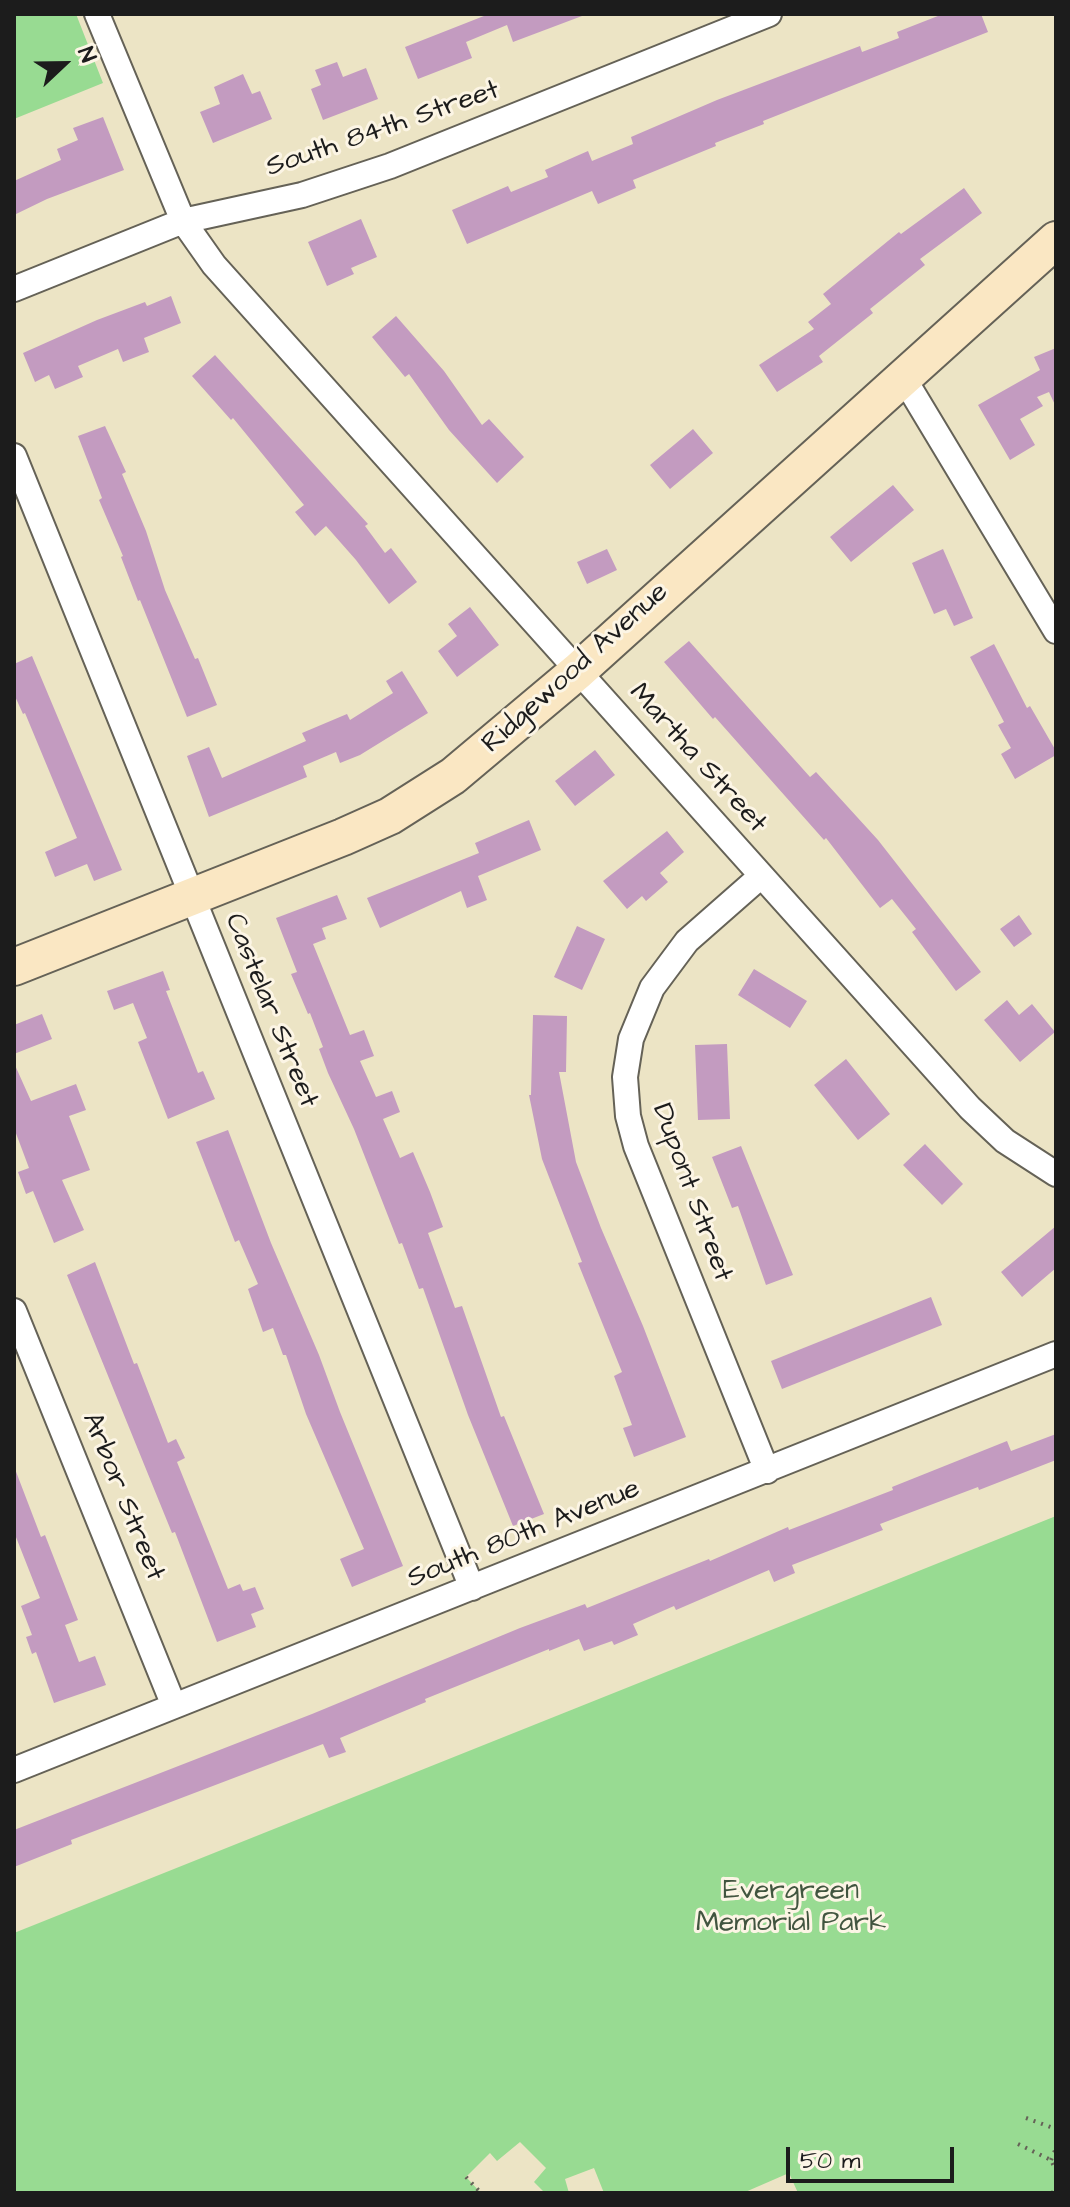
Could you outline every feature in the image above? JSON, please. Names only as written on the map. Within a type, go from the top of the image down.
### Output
[{"type":"main road","name":"Ridgewood Avenue","points":[[14,967],[343,837],[423,797],[473,761],[578,671],[1056,240]]},
{"type":"street","points":[[97,14],[183,221]]},
{"type":"street","name":"South 84th Street","points":[[14,289],[183,221],[302,195],[390,166],[769,14]]},
{"type":"street","name":"Martha Street","points":[[183,221],[214,265],[970,1108],[1005,1141],[1056,1174]]},
{"type":"street","points":[[903,377],[1056,631]]},
{"type":"street","name":"Castelar Street","points":[[14,456],[472,1588]]},
{"type":"street","name":"Dupont Street","points":[[761,876],[687,941],[652,988],[631,1039],[625,1077],[628,1116],[636,1146],[767,1471]]},
{"type":"street","name":"Arbor Street","points":[[14,1311],[174,1706]]},
{"type":"street","name":"South 80th Avenue","points":[[14,1770],[1056,1354]]},
{"type":"path","points":[[1026,2118],[1056,2129]]},
{"type":"path","points":[[1018,2144],[1051,2160],[1056,2171]]},
{"type":"path","points":[[1051,2160],[1056,2148]]},
{"type":"path","points":[[466,2177],[481,2193]]},
{"type":"green space","points":[[14,14],[76,14],[103,83],[14,119]]},
{"type":"green space","name":"Evergreen Memorial Park","points":[[1056,1516],[1056,2193],[798,2193],[789,2173],[743,2193],[604,2193],[594,2168],[565,2179],[569,2193],[545,2193],[534,2182],[546,2168],[520,2142],[497,2161],[490,2153],[466,2177],[481,2193],[14,2193],[14,1933]]},
{"type":"building","points":[[489,14],[582,16],[513,42],[507,25],[466,42],[472,58],[418,79],[405,47]]},
{"type":"building","points":[[943,14],[981,14],[988,32],[763,121],[764,124],[715,143],[716,146],[633,180],[636,188],[598,204],[592,191],[467,244],[452,210],[508,186],[511,192],[548,177],[545,170],[588,151],[592,161],[633,144],[631,137],[717,100],[860,46],[862,52],[899,38],[897,32]]},
{"type":"building","points":[[337,62],[343,77],[366,68],[378,99],[323,120],[311,89],[321,85],[315,70]]},
{"type":"building","points":[[243,74],[252,94],[260,91],[272,119],[213,143],[200,112],[220,104],[214,87]]},
{"type":"building","points":[[103,117],[124,170],[14,215],[14,181],[61,160],[57,149],[78,140],[73,128]]},
{"type":"building","points":[[964,188],[982,213],[920,259],[925,265],[870,309],[873,313],[819,356],[823,362],[777,392],[759,365],[814,329],[808,322],[831,304],[823,294],[899,232],[901,234]]},
{"type":"building","points":[[361,219],[377,257],[351,268],[354,274],[327,286],[308,242]]},
{"type":"building","points":[[171,296],[181,323],[144,338],[149,352],[123,362],[118,349],[78,366],[83,377],[55,389],[49,375],[35,382],[23,353],[97,320]]},
{"type":"building","points":[[396,316],[444,371],[482,425],[489,419],[524,457],[497,483],[449,430],[409,374],[405,377],[372,337]]},
{"type":"building","points":[[1056,348],[1056,407],[1049,392],[1037,397],[1043,406],[1020,419],[1035,445],[1010,460],[978,405],[1040,370],[1034,357]]},
{"type":"building","points":[[215,355],[368,524],[365,526],[385,553],[391,548],[417,582],[389,604],[326,526],[315,536],[295,512],[304,505],[233,418],[231,420],[192,376]]},
{"type":"building","points":[[105,426],[126,472],[122,474],[146,531],[165,590],[217,705],[187,717],[138,601],[78,436]]},
{"type":"building","points":[[693,429],[713,453],[670,489],[650,465]]},
{"type":"building","points":[[893,485],[914,510],[851,562],[830,537]]},
{"type":"building","points":[[607,549],[617,570],[587,584],[577,562]]},
{"type":"building","points":[[943,549],[973,618],[954,626],[946,609],[934,614],[912,563]]},
{"type":"building","points":[[470,607],[499,645],[457,677],[438,651],[457,636],[448,624]]},
{"type":"building","points":[[689,641],[810,777],[816,772],[878,840],[981,972],[956,991],[912,932],[916,929],[892,899],[880,908],[826,838],[824,840],[715,717],[713,719],[664,662]]},
{"type":"building","points":[[994,644],[1027,708],[1030,706],[1056,751],[1056,755],[1015,779],[1001,754],[1011,748],[998,725],[1004,722],[970,657]]},
{"type":"building","points":[[32,656],[122,870],[94,881],[87,864],[55,877],[45,852],[77,838],[25,713],[14,694],[14,664]]},
{"type":"building","points":[[402,671],[428,713],[360,755],[340,763],[336,752],[303,766],[307,777],[209,817],[187,756],[209,747],[222,778],[306,741],[302,733],[347,714],[350,720],[393,693],[386,681]]},
{"type":"building","points":[[595,750],[615,775],[575,806],[555,781]]},
{"type":"building","points":[[529,820],[541,850],[478,876],[487,900],[467,908],[461,891],[380,928],[367,898],[479,853],[475,843]]},
{"type":"building","points":[[667,831],[684,852],[660,873],[668,882],[646,901],[642,896],[627,909],[603,881]]},
{"type":"building","points":[[337,895],[347,919],[322,928],[326,939],[313,944],[350,1035],[364,1030],[374,1056],[360,1061],[376,1097],[392,1091],[400,1112],[383,1119],[400,1158],[413,1152],[430,1192],[443,1227],[428,1233],[455,1308],[462,1306],[501,1417],[504,1416],[544,1514],[513,1526],[468,1415],[423,1288],[419,1289],[402,1243],[399,1244],[354,1129],[328,1073],[319,1049],[323,1047],[310,1013],[291,974],[297,972],[276,918]]},
{"type":"building","points":[[1019,915],[1032,934],[1014,947],[1000,929]]},
{"type":"building","points":[[577,926],[605,939],[582,990],[554,977]]},
{"type":"building","points":[[754,969],[807,1001],[790,1028],[738,995]]},
{"type":"building","points":[[163,971],[170,990],[166,991],[198,1073],[203,1071],[215,1099],[168,1119],[138,1042],[147,1038],[133,1003],[114,1010],[107,991]]},
{"type":"building","points":[[1007,1000],[1019,1015],[1032,1004],[1055,1032],[1020,1062],[984,1020]]},
{"type":"building","points":[[42,1014],[52,1039],[14,1054],[14,1025]]},
{"type":"building","points":[[533,1015],[567,1016],[566,1072],[559,1072],[576,1162],[686,1437],[634,1457],[623,1428],[632,1425],[614,1376],[622,1372],[578,1263],[582,1262],[542,1159],[529,1095]]},
{"type":"building","points":[[727,1044],[730,1119],[698,1120],[695,1045]]},
{"type":"building","points":[[846,1059],[890,1114],[858,1140],[814,1085]]},
{"type":"building","points":[[14,1063],[31,1101],[76,1084],[86,1110],[69,1116],[90,1170],[62,1180],[84,1230],[54,1243],[33,1191],[26,1194],[18,1172],[29,1168],[14,1128]]},
{"type":"building","points":[[228,1130],[403,1566],[352,1587],[340,1559],[364,1549],[306,1414],[286,1355],[283,1355],[273,1328],[263,1332],[248,1289],[258,1284],[239,1240],[235,1242],[196,1142]]},
{"type":"building","points":[[925,1144],[963,1184],[942,1205],[903,1165]]},
{"type":"building","points":[[741,1146],[793,1275],[766,1285],[738,1206],[732,1208],[712,1157]]},
{"type":"building","points":[[1056,1226],[1056,1268],[1022,1297],[1001,1272]]},
{"type":"building","points":[[95,1262],[168,1443],[176,1439],[185,1458],[177,1462],[228,1589],[240,1584],[243,1591],[255,1587],[264,1609],[251,1614],[256,1627],[217,1642],[175,1532],[172,1533],[67,1275]]},
{"type":"building","points":[[931,1297],[942,1325],[782,1389],[771,1361]]},
{"type":"building","points":[[1056,1434],[1056,1460],[880,1524],[883,1530],[792,1565],[795,1573],[774,1582],[769,1570],[676,1610],[674,1606],[633,1624],[638,1635],[614,1645],[612,1641],[584,1651],[579,1639],[549,1649],[425,1699],[426,1702],[340,1738],[346,1752],[329,1758],[323,1744],[71,1840],[72,1844],[14,1867],[14,1830],[312,1714],[520,1628],[585,1604],[587,1608],[788,1527],[789,1530],[893,1490],[892,1487],[1007,1441],[1011,1451]]},
{"type":"building","points":[[15,1469],[78,1620],[65,1625],[79,1662],[95,1656],[106,1685],[54,1703],[36,1652],[32,1654],[26,1637],[32,1635],[21,1606],[40,1598],[14,1532]]}]
